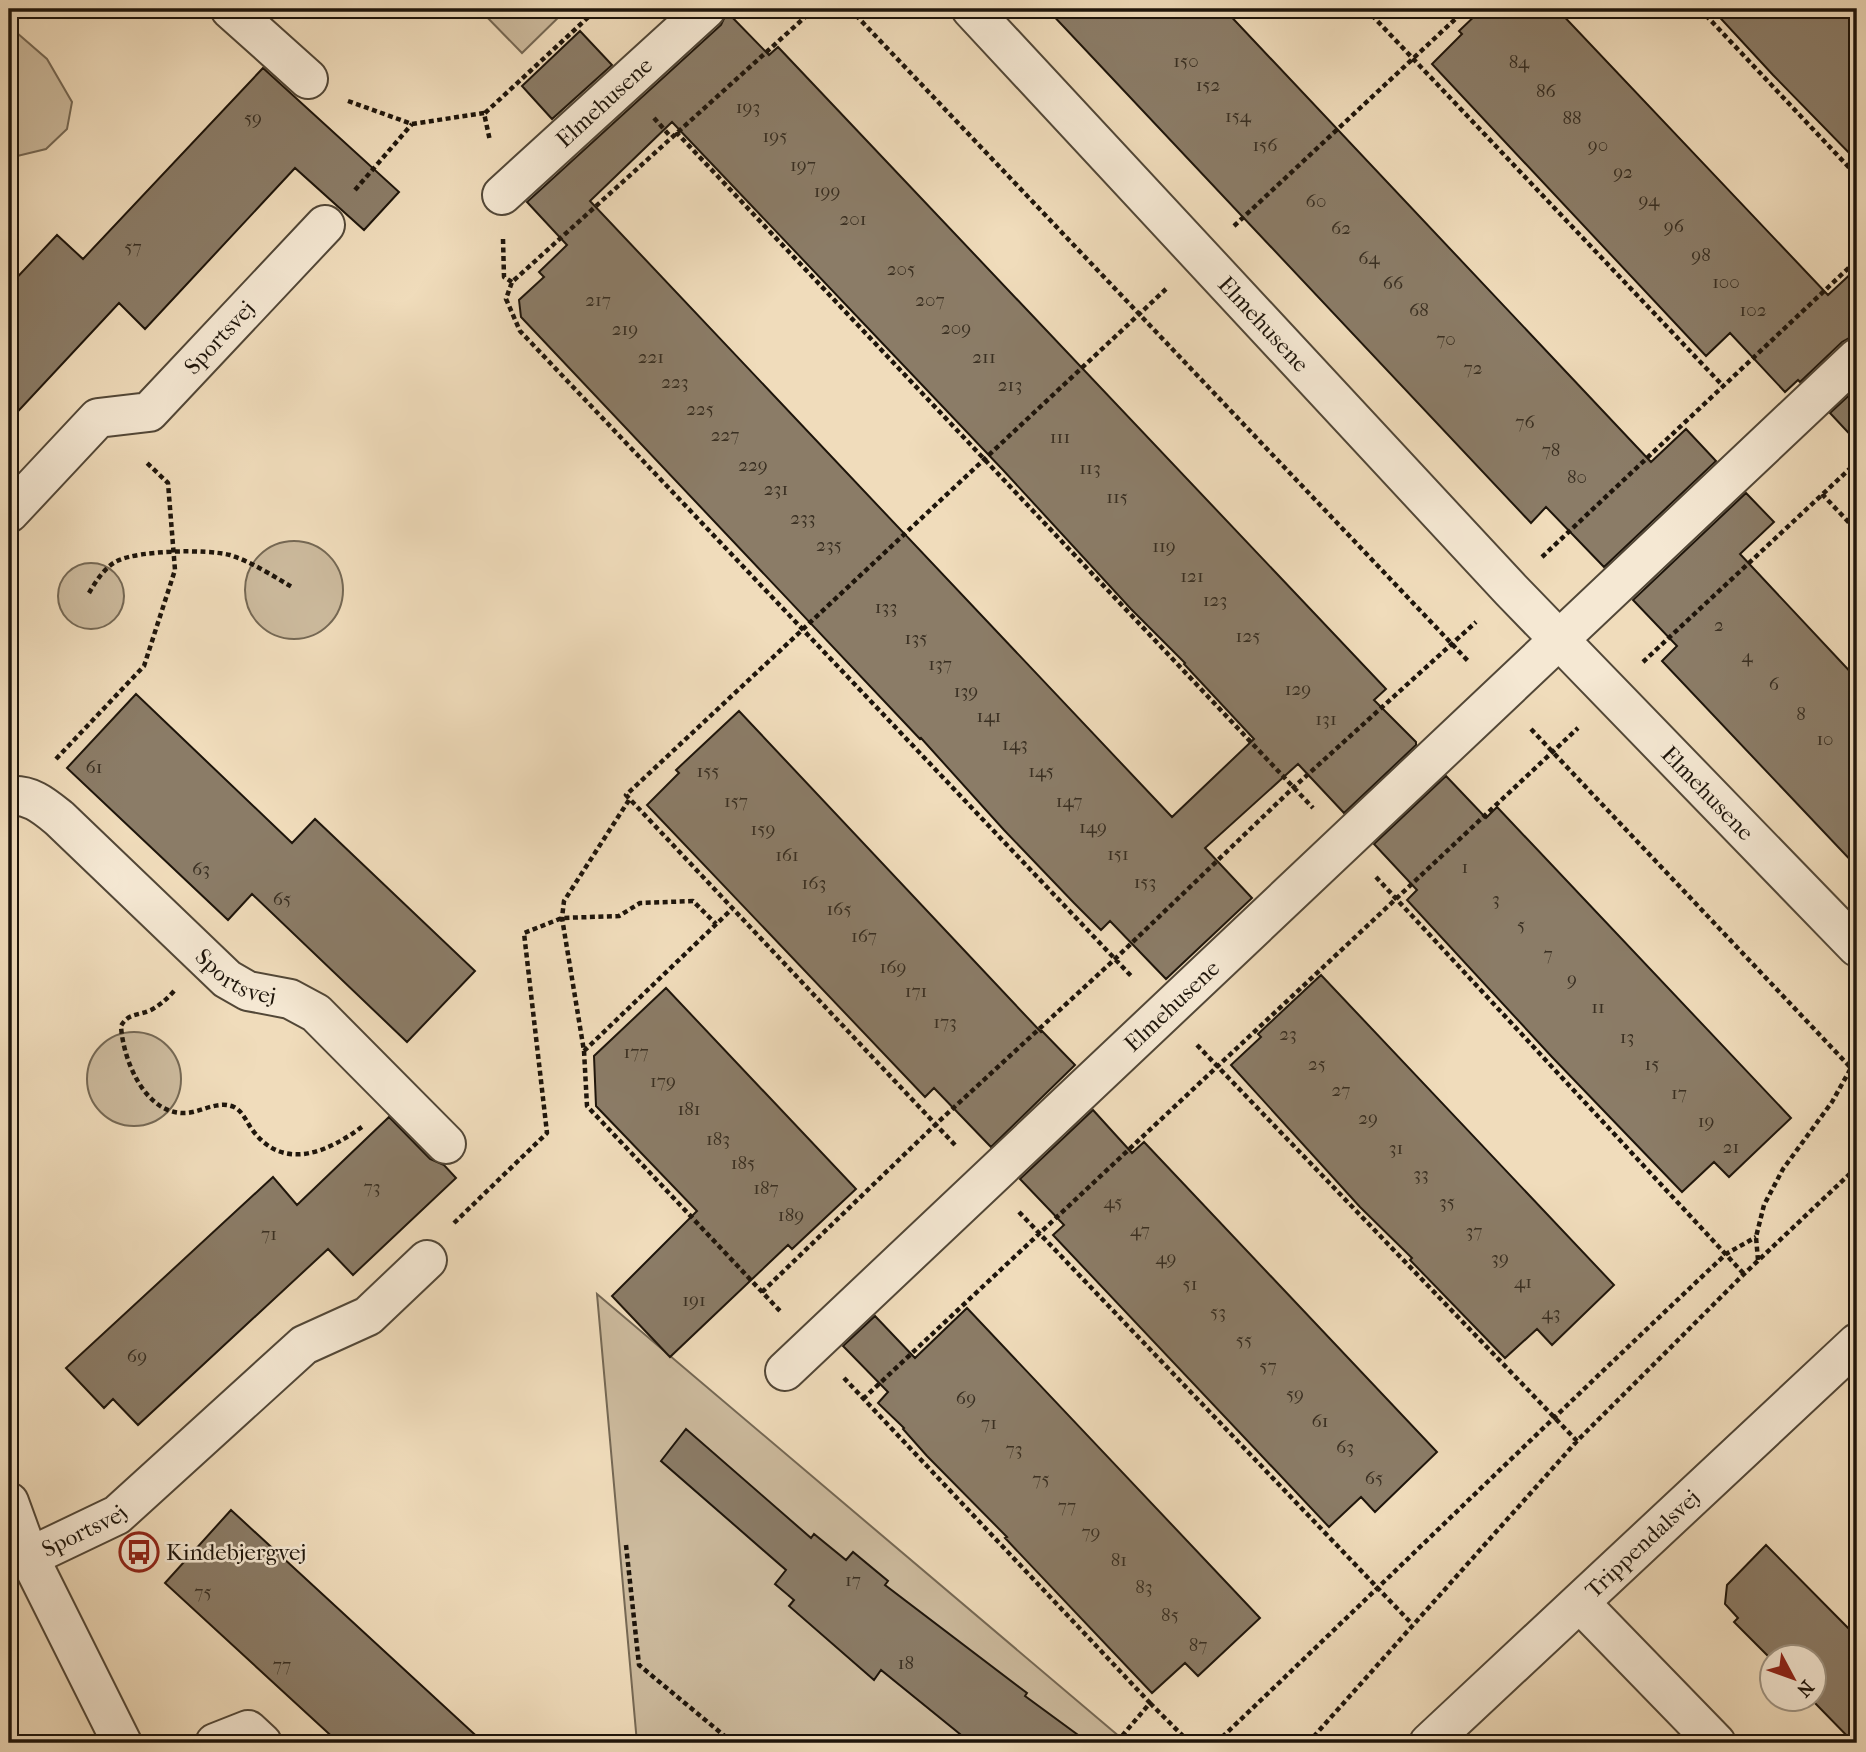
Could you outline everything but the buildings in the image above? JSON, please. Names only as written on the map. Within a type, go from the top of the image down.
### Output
[{"type":"street","points":[[230,9],[308,79]]},
{"type":"street","name":"Elmehusene","points":[[502,195],[706,9]]},
{"type":"street","name":"Elmehusene","points":[[971,9],[1511,590],[1857,947]]},
{"type":"street","name":"Sportsvej","points":[[98,418],[149,412],[325,225]]},
{"type":"street","name":"Elmehusene","points":[[785,1371],[1343,841],[1857,359]]},
{"type":"street","points":[[9,513],[98,418]]},
{"type":"street","name":"Sportsvej","points":[[19,797],[43,805],[59,818],[227,979],[248,990],[290,999],[316,1013],[446,1144]]},
{"type":"street","name":"Sportsvej","points":[[29,1557],[117,1515],[304,1345],[368,1316],[427,1260]]},
{"type":"street","name":"Trippendalsvej","points":[[1429,1743],[1857,1343]]},
{"type":"street","name":"Sportsvej","points":[[9,1502],[29,1557],[122,1743]]},
{"type":"street","points":[[1580,1603],[1716,1743]]},
{"type":"street","points":[[215,1743],[248,1731],[262,1743]]},
{"type":"path","points":[[308,79],[357,106],[412,124],[484,113],[597,9]]},
{"type":"path","points":[[814,9],[512,282],[506,299],[520,331],[1217,1067],[1577,1441]]},
{"type":"path","points":[[850,9],[1851,1068],[1832,1102],[1783,1169],[1765,1205],[1756,1237],[1758,1260]]},
{"type":"path","points":[[1366,9],[1724,387]]},
{"type":"path","points":[[1412,1624],[626,795],[1466,9]]},
{"type":"path","points":[[1700,9],[1857,176]]},
{"type":"path","points":[[484,113],[502,195]]},
{"type":"path","points":[[325,225],[412,124]]},
{"type":"path","points":[[676,132],[1294,788],[1744,1274]]},
{"type":"path","points":[[762,1292],[936,1124],[1115,959],[1294,788],[1511,590],[1545,554],[1857,260]]},
{"type":"path","points":[[19,797],[144,666],[175,570],[168,483],[98,418]]},
{"type":"path","points":[[863,1399],[1396,900],[1612,696],[1644,660],[1857,462]]},
{"type":"path","points":[[1822,494],[1857,531]]},
{"type":"path","points":[[89,593],[104,572],[117,561],[128,557],[174,552],[229,555],[292,587]]},
{"type":"path","points":[[427,1260],[439,1237],[547,1133],[524,933],[562,918],[619,916],[640,903],[693,901],[716,924]]},
{"type":"path","points":[[584,1051],[732,909]]},
{"type":"path","points":[[204,958],[166,1000],[148,1011],[131,1014],[121,1026],[127,1062],[139,1085],[158,1103],[173,1111],[185,1113],[222,1105],[234,1107],[253,1131],[272,1147],[284,1153],[312,1154],[353,1133],[397,1094]]},
{"type":"path","points":[[1308,1743],[1577,1441],[1758,1260],[1857,1167]]},
{"type":"path","points":[[1216,1743],[1726,1254],[1756,1237]]},
{"type":"path","points":[[626,1545],[639,1665],[733,1743]]},
{"type":"path","points":[[1150,1703],[1190,1743]]},
{"type":"shaded area","points":[[479,9],[567,9],[522,53]]},
{"type":"shaded area","points":[[9,26],[47,59],[72,102],[67,129],[46,149],[9,158]]},
{"type":"shaded area","points":[[294,541],[313,545],[329,555],[339,571],[343,590],[339,609],[329,625],[313,635],[294,639],[275,635],[259,625],[249,609],[245,590],[249,571],[259,555],[275,545]]},
{"type":"shaded area","points":[[91,563],[114,573],[124,596],[114,619],[91,629],[68,619],[58,596],[68,573]]},
{"type":"shaded area","points":[[134,1032],[152,1036],[167,1046],[177,1061],[181,1079],[177,1097],[167,1112],[152,1122],[134,1126],[116,1122],[101,1112],[91,1097],[87,1079],[91,1061],[101,1046],[116,1036]]},
{"type":"shaded area","points":[[597,1294],[1127,1743],[637,1743]]},
{"type":"place","name":"Kindebjergvej","points":[[139,1552]]}]
